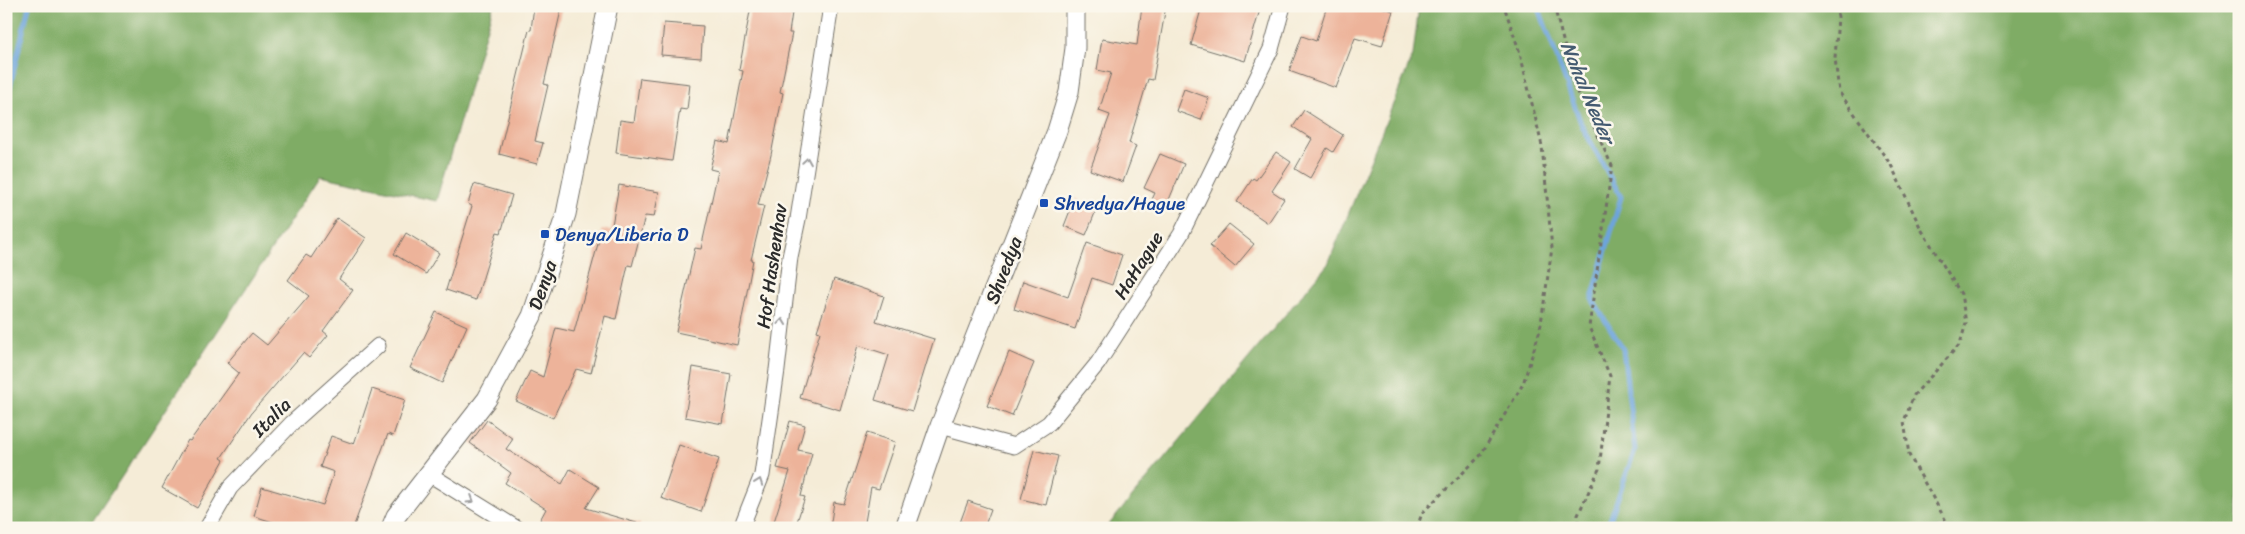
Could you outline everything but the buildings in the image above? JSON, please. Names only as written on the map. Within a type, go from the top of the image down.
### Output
[{"type":"street","name":"Denya","points":[[391,528],[396,516],[487,399],[532,316],[566,214],[608,6]]},
{"type":"street","name":"Hof Hashenhav","points":[[741,528],[762,475],[777,370],[790,257],[798,219],[831,6]]},
{"type":"street","name":"Shvedya","points":[[905,528],[940,426],[1057,131],[1069,92],[1074,48],[1075,6]]},
{"type":"street","name":"HaHague","points":[[940,426],[1014,446],[1049,423],[1098,363],[1182,234],[1271,49],[1283,6]]},
{"type":"street","name":"Italia","points":[[207,528],[230,488],[292,423],[378,346]]},
{"type":"street","points":[[429,474],[516,528]]},
{"type":"path","points":[[1417,528],[1422,513],[1480,456],[1524,384],[1540,330],[1552,248],[1542,146],[1520,53],[1504,6]]},
{"type":"path","points":[[1554,6],[1575,86],[1612,166],[1589,327],[1610,376],[1599,469],[1578,515],[1578,528]]},
{"type":"path","points":[[1836,6],[1838,17],[1835,58],[1839,92],[1891,165],[1921,229],[1961,294],[1966,323],[1960,344],[1914,396],[1904,421],[1909,455],[1950,528]]},
{"type":"green space","points":[[6,6],[493,6],[437,201],[320,176],[88,528],[6,528]]},
{"type":"green space","points":[[1419,6],[2239,6],[2239,528],[1106,528],[1328,264],[1413,55]]},
{"type":"waterway","points":[[6,103],[29,6]]},
{"type":"waterway","name":"Nahal Neder","points":[[1538,6],[1582,126],[1621,197],[1592,299],[1623,349],[1635,450],[1607,528]]},
{"type":"place","name":"Shvedya/Hague","points":[[1044,203]]},
{"type":"place","name":"Denya/Liberia D","points":[[545,234]]}]
